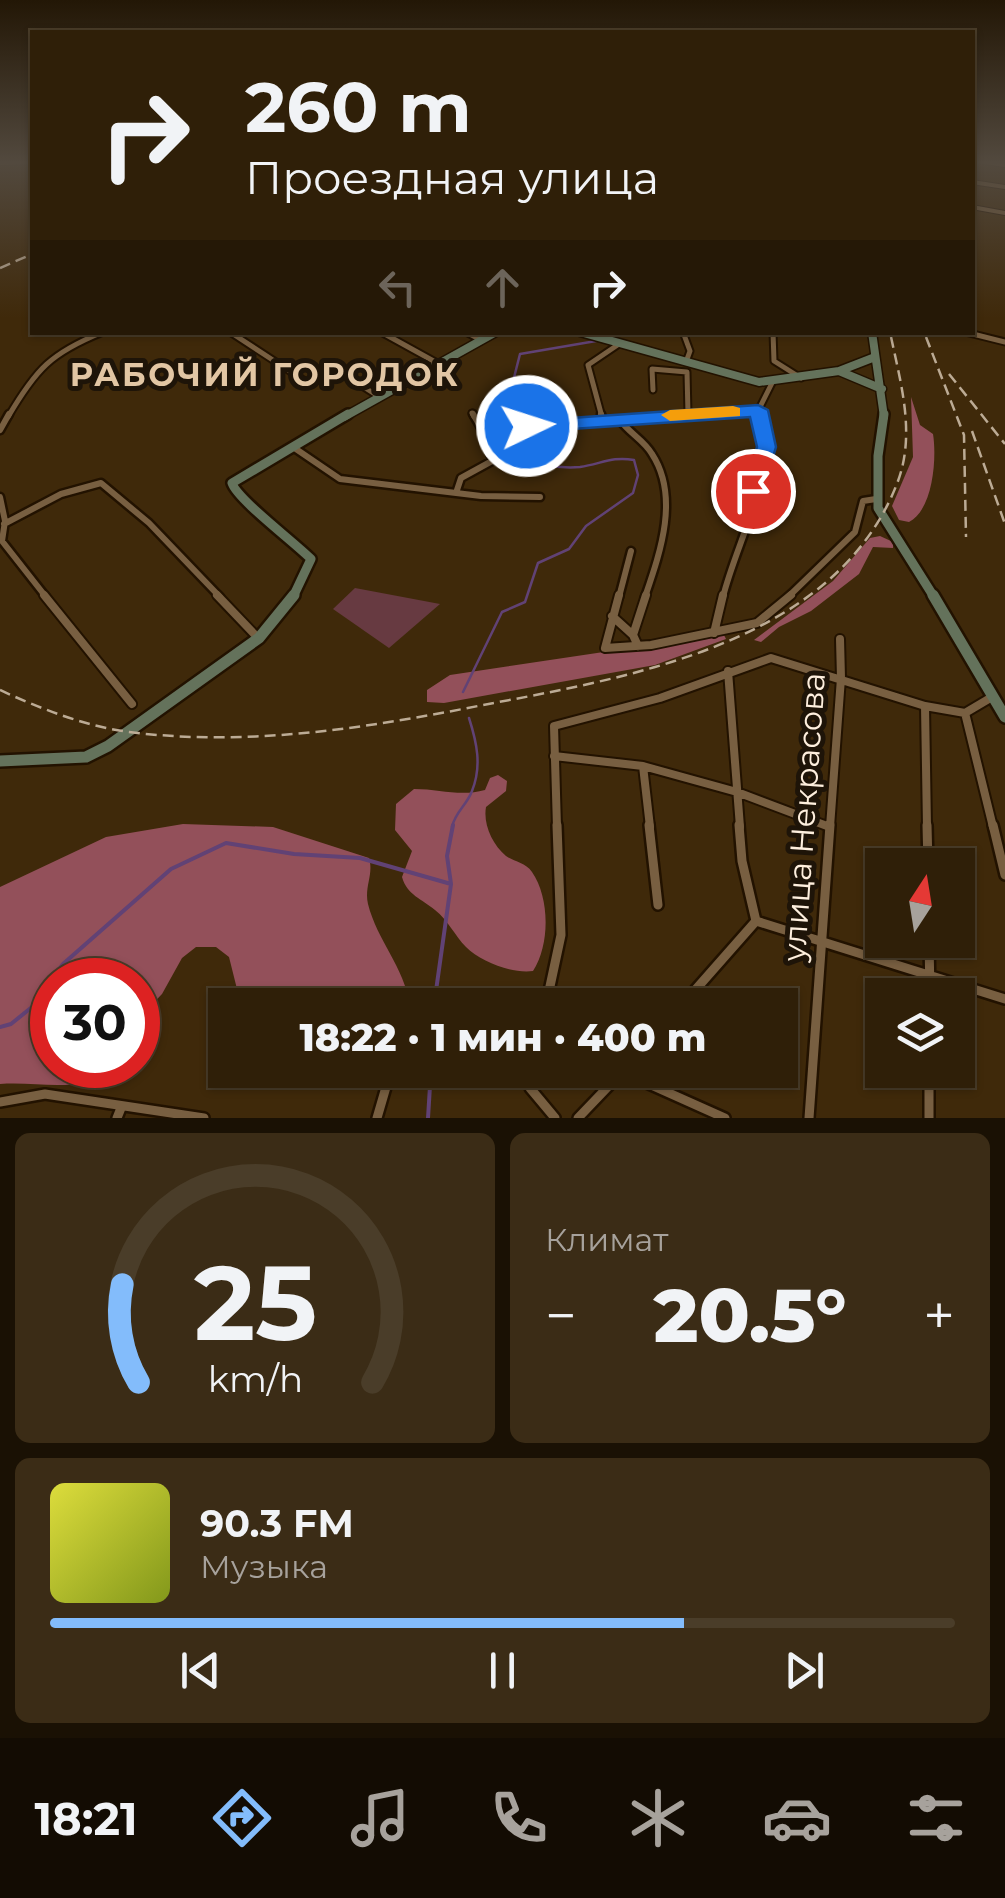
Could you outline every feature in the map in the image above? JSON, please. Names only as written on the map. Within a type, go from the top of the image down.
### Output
[{"type":"street","points":[[975,334],[1005,342]]},
{"type":"street","points":[[0,430],[34,370],[50,355],[95,335]]},
{"type":"street","points":[[235,335],[308,383],[335,369],[378,396]]},
{"type":"street","points":[[386,335],[439,364]]},
{"type":"street","points":[[472,335],[482,340]]},
{"type":"street","points":[[0,761],[61,760],[98,752],[259,638],[293,598],[310,559],[279,526],[236,495],[232,483],[378,396],[491,335]]},
{"type":"street","points":[[589,335],[772,384],[839,371],[874,357]]},
{"type":"street","points":[[684,335],[690,356],[686,362]]},
{"type":"street","points":[[773,335],[774,361],[802,380]]},
{"type":"street","points":[[872,335],[884,415],[877,503],[1005,717]]},
{"type":"street","points":[[602,421],[588,365],[615,342]]},
{"type":"street","points":[[653,390],[652,369],[687,372],[688,414]]},
{"type":"street","points":[[839,371],[882,390]]},
{"type":"street","points":[[714,633],[764,464],[765,433],[758,410],[772,384]]},
{"type":"street","points":[[531,448],[527,426],[758,410]]},
{"type":"street","points":[[457,490],[460,478],[485,468],[492,460],[488,438],[472,413]]},
{"type":"street","points":[[620,420],[633,439],[652,451],[662,478],[666,516],[634,635]]},
{"type":"street","points":[[291,446],[340,479],[457,490],[480,496],[540,497]]},
{"type":"street","points":[[4,524],[77,487],[100,483],[149,523],[259,638]]},
{"type":"street","points":[[0,497],[2,541],[6,548],[132,704]]},
{"type":"street","points":[[631,551],[605,648],[638,646],[756,624],[791,597],[855,532],[861,503],[877,503]]},
{"type":"street","points":[[612,616],[634,635],[638,646]]},
{"type":"street","name":"улица Некрасова","points":[[809,1118],[827,826],[841,678],[840,639]]},
{"type":"street","points":[[550,988],[561,935],[552,732],[558,724],[660,698],[771,658],[926,706],[965,712],[994,697]]},
{"type":"street","points":[[728,671],[742,861],[756,921]]},
{"type":"street","points":[[926,706],[928,848]]},
{"type":"street","points":[[965,712],[1005,875]]},
{"type":"street","points":[[554,756],[643,766],[737,792],[827,826]]},
{"type":"street","points":[[643,766],[658,905]]},
{"type":"street","points":[[756,921],[1005,999]]},
{"type":"street","points":[[697,988],[756,921]]},
{"type":"street","points":[[930,958],[930,976]]},
{"type":"street","points":[[377,1118],[386,1088]]},
{"type":"street","points":[[530,1088],[554,1118]]},
{"type":"street","points":[[578,1118],[607,1088]]},
{"type":"street","points":[[660,1088],[725,1118]]},
{"type":"street","points":[[929,1088],[929,1118]]},
{"type":"street","points":[[0,1102],[44,1094],[78,1097],[119,1113],[204,1118]]},
{"type":"shaded area","points":[[911,397],[920,425],[933,434],[934,456],[928,495],[917,516],[909,522],[899,520],[892,506],[913,457]]},
{"type":"shaded area","points":[[880,536],[893,542],[893,548],[873,547],[859,574],[811,611],[779,627],[761,642],[754,640],[833,581],[870,538]]},
{"type":"shaded area","points":[[355,588],[440,604],[389,648],[333,609]]},
{"type":"shaded area","points":[[724,635],[726,639],[655,665],[444,703],[427,702],[427,690],[450,675]]},
{"type":"shaded area","points":[[498,775],[507,781],[506,791],[486,807],[490,833],[506,856],[532,872],[545,908],[543,948],[533,971],[507,969],[472,952],[440,914],[411,892],[402,877],[412,851],[395,830],[396,804],[414,789],[458,793],[485,790],[490,778]]},
{"type":"shaded area","points":[[183,824],[273,827],[369,858],[368,904],[406,988],[237,988],[229,957],[216,947],[196,947],[182,958],[160,996],[160,958],[30,958],[30,1084],[0,1084],[0,887],[106,837]]},
{"type":"waterway","points":[[463,692],[502,612],[525,602],[538,563],[569,549],[586,526],[633,493],[638,475],[634,460],[571,467],[534,463],[508,456],[501,429],[520,354],[596,341]]},
{"type":"waterway","points":[[452,827],[470,796],[477,773],[476,745],[469,718]]},
{"type":"waterway","points":[[451,884],[447,856],[453,825]]},
{"type":"waterway","points":[[0,1027],[11,1024],[32,1007],[63,964],[171,869],[226,843],[294,854],[360,858],[451,884]]},
{"type":"waterway","points":[[436,988],[451,884]]},
{"type":"waterway","points":[[428,1118],[430,1088]]},
{"type":"railway","points":[[0,268],[30,255]]},
{"type":"railway","points":[[0,690],[63,716],[129,732],[263,736],[395,721],[541,694],[663,665],[723,643],[779,616],[828,580],[869,536],[898,481],[906,444],[902,388],[891,335]]},
{"type":"railway","points":[[926,337],[964,435],[966,537]]},
{"type":"railway","points":[[949,374],[1005,444]]},
{"type":"railway","points":[[972,431],[1005,524]]},
{"type":"slow traffic","points":[[670,415],[733,412]]},
{"type":"district","name":"РАБОЧИЙ ГОРОДОК","points":[[265,375]]},
{"type":"route","points":[[527,426],[758,410],[766,447],[760,478],[753,491]]}]
